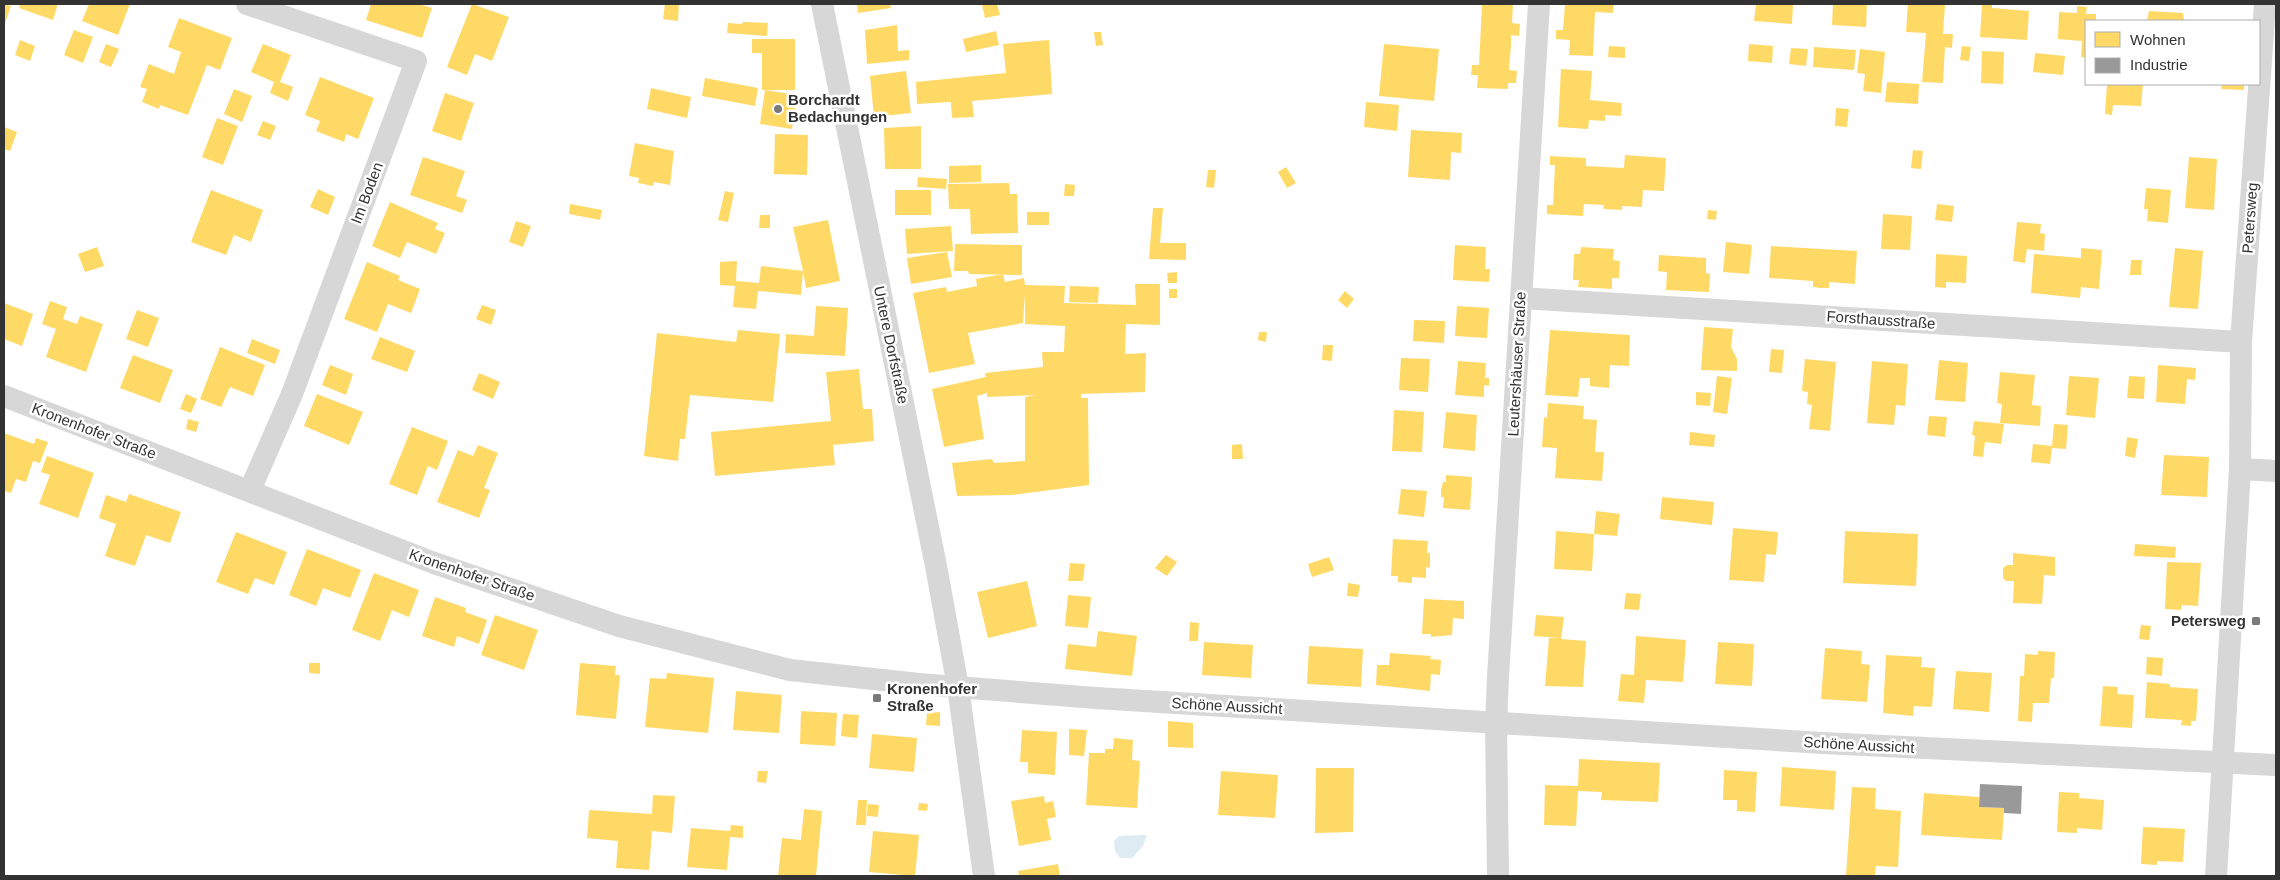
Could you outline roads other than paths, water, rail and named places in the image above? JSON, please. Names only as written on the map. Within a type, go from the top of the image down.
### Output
[{"type":"street","name":"Im Boden","points":[[247,4],[416,61],[292,394],[250,490]]},
{"type":"street","name":"Untere Dorfstraße","points":[[822,4],[934,556],[958,687],[984,876]]},
{"type":"street","name":"Leutershäuser Straße","points":[[1496,724],[1539,4]]},
{"type":"street","name":"Petersweg","points":[[2260,74],[2265,4]]},
{"type":"street","name":"Petersweg","points":[[2223,761],[2240,469],[2241,342],[2259,85]]},
{"type":"street","name":"Forsthausstraße","points":[[1521,298],[2241,342]]},
{"type":"street","name":"Kronenhofer Straße","points":[[4,396],[434,563],[618,626],[790,670],[958,687]]},
{"type":"street","points":[[2240,469],[2276,471]]},
{"type":"street","name":"Schöne Aussicht","points":[[958,687],[1096,698],[1496,724],[2072,756],[2223,761],[2276,765]]},
{"type":"street","points":[[1496,724],[1498,876]]},
{"type":"street","points":[[2216,876],[2223,761]]},
{"type":"place","name":"Borchardt Bedachungen","points":[[778,109]]},
{"type":"place","name":"Petersweg","points":[[2256,621]]},
{"type":"place","name":"Kronenhofer Straße","points":[[877,698]]}]
